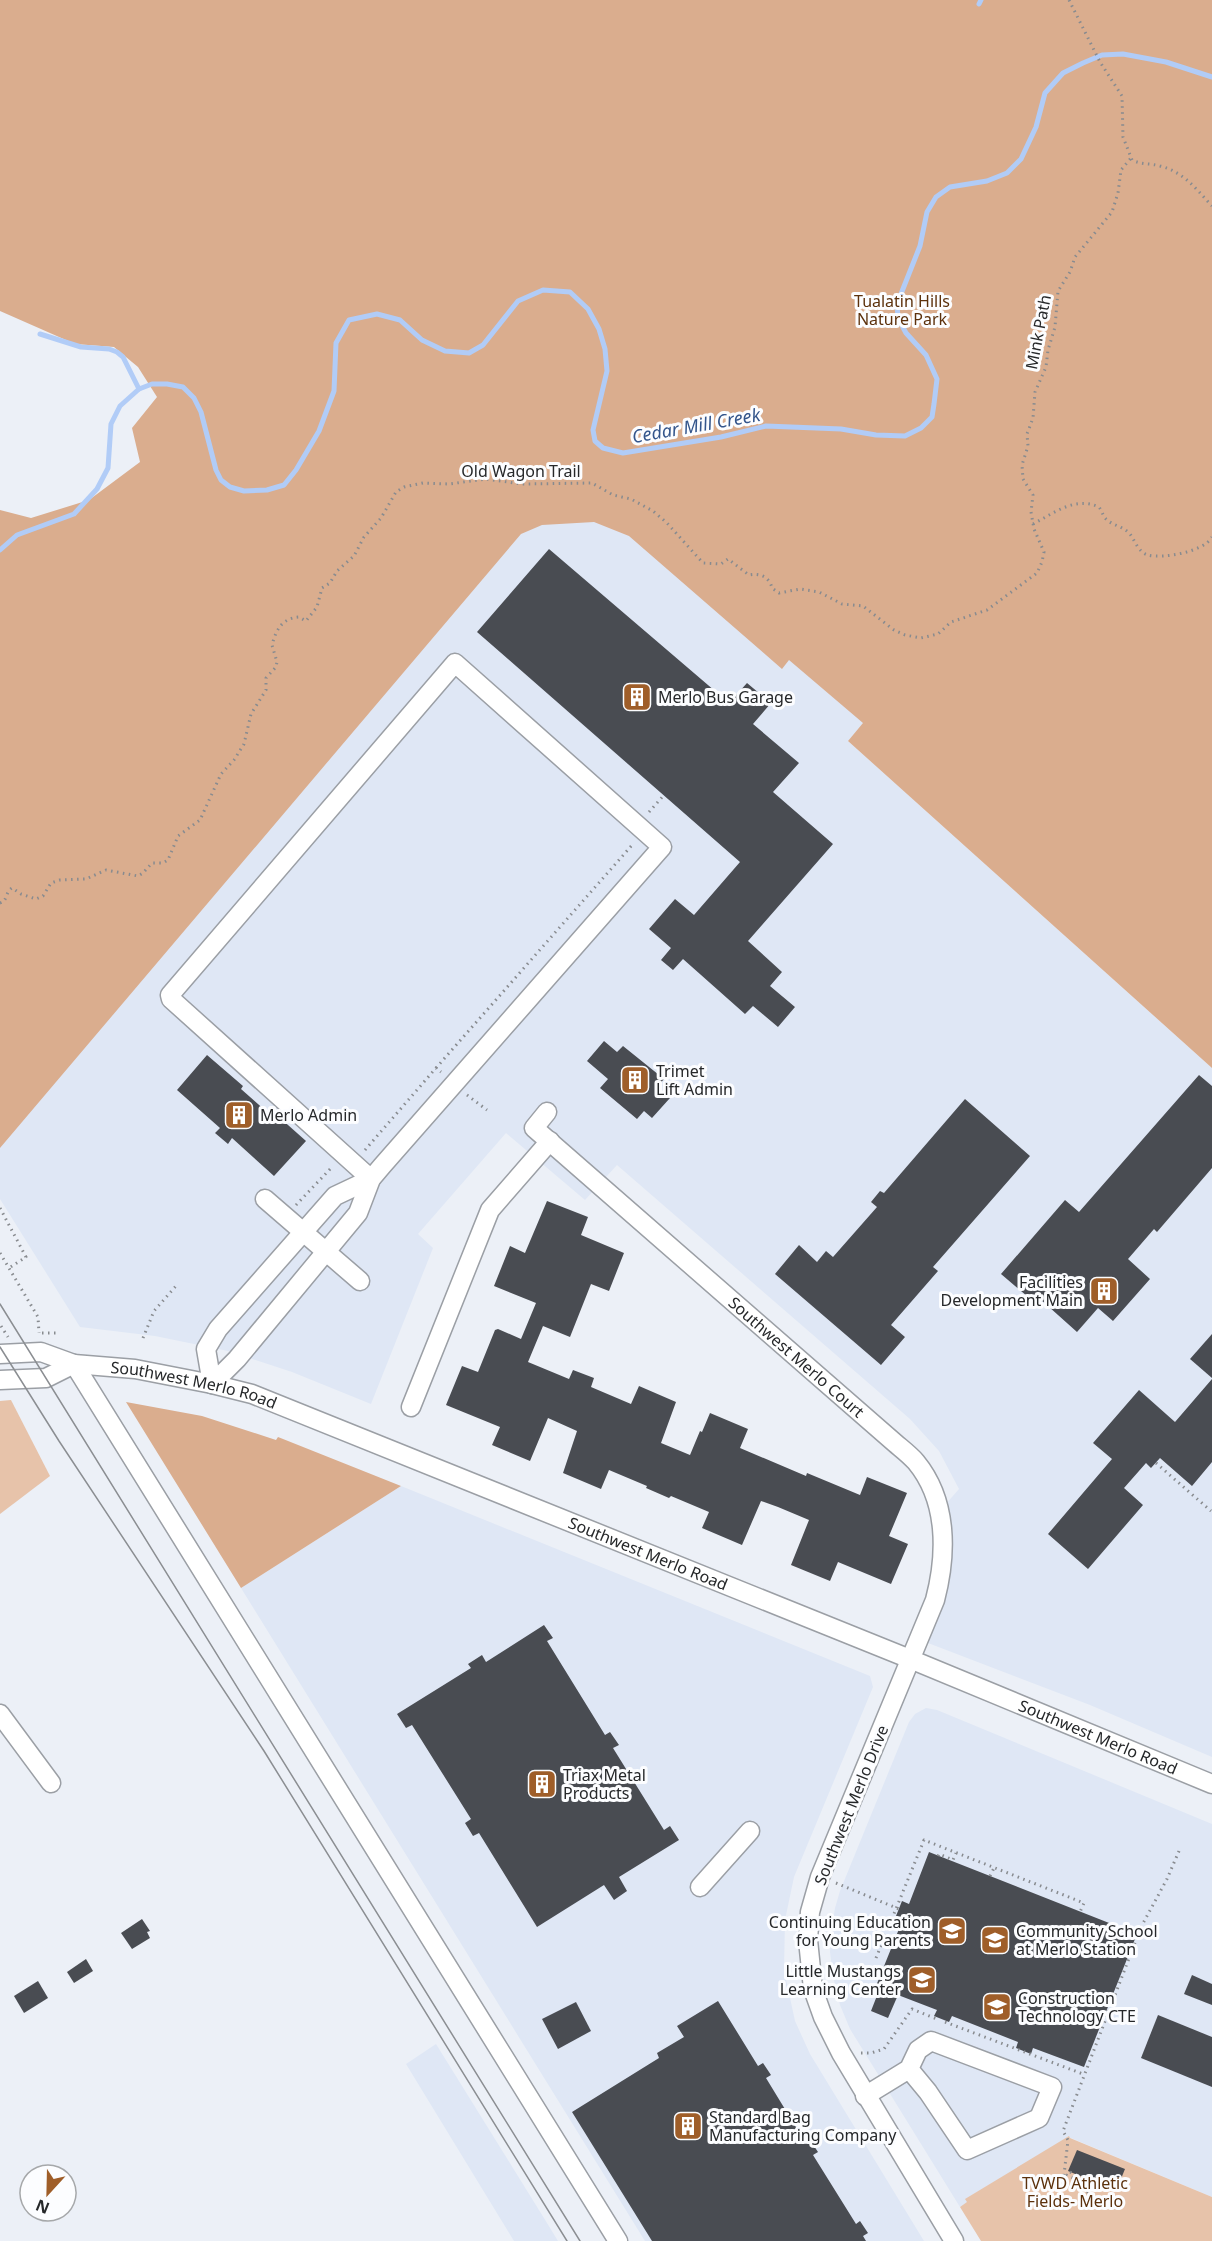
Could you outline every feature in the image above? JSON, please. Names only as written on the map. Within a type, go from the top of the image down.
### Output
[{"type":"street","points":[[212,1384],[237,1359],[358,1214],[371,1179],[662,847],[455,663],[172,992],[171,999],[371,1179]]},
{"type":"street","name":"Southwest Merlo Court","points":[[547,1112],[534,1128],[916,1462],[929,1482],[938,1504],[943,1532],[943,1564],[934,1600],[910,1659]]},
{"type":"street","points":[[411,1407],[490,1210],[550,1141]]},
{"type":"street","points":[[212,1384],[206,1349],[218,1329],[335,1196],[371,1179]]},
{"type":"street","points":[[265,1199],[360,1281]]},
{"type":"street","name":"Southwest Merlo Road","points":[[5,1348],[41,1352],[74,1364],[135,1369],[255,1395],[910,1659],[1212,1784]]},
{"type":"street","points":[[0,1380],[46,1378],[74,1364],[618,2241]]},
{"type":"street","name":"Southwest Merlo Drive","points":[[910,1659],[820,1877],[810,1912],[808,1940],[813,1989],[823,2017],[865,2096],[954,2241]]},
{"type":"street","points":[[0,1714],[51,1783]]},
{"type":"street","points":[[700,1887],[750,1831]]},
{"type":"street","points":[[865,2096],[909,2069],[918,2050],[931,2042],[1052,2087],[1039,2118],[967,2150],[928,2092],[909,2069]]},
{"type":"path","points":[[1069,0],[1100,62],[1122,96],[1123,137],[1131,158],[1140,164],[1163,167],[1186,177],[1212,206]]},
{"type":"path","name":"Mink Path","points":[[1033,524],[1031,512],[1033,495],[1023,479],[1022,465],[1028,446],[1027,434],[1034,418],[1035,392],[1046,367],[1055,327],[1058,291],[1070,272],[1075,257],[1112,212],[1118,193],[1121,170],[1131,158]]},
{"type":"path","name":"Old Wagon Trail","points":[[0,903],[5,900],[12,888],[36,899],[43,896],[51,883],[60,880],[86,879],[106,870],[138,876],[152,863],[168,861],[178,836],[200,820],[221,774],[244,744],[251,714],[266,690],[266,678],[276,667],[277,662],[272,645],[282,623],[288,618],[299,617],[306,621],[317,607],[322,588],[330,583],[337,571],[354,556],[364,537],[381,518],[393,496],[404,487],[423,483],[449,484],[486,479],[522,484],[592,483],[613,495],[631,499],[646,507],[667,523],[703,563],[721,564],[727,559],[732,560],[749,575],[757,573],[762,575],[770,583],[771,588],[779,593],[809,590],[848,606],[860,605],[894,630],[921,638],[938,634],[951,622],[981,613],[1037,573],[1044,552],[1033,524]]},
{"type":"path","points":[[1033,524],[1072,504],[1088,504],[1099,507],[1105,517],[1125,530],[1137,547],[1148,555],[1179,554],[1198,548],[1209,542],[1212,537]]},
{"type":"path","points":[[436,1068],[630,847],[639,826],[664,795]]},
{"type":"path","points":[[483,1106],[487,1110]]},
{"type":"path","points":[[295,1207],[335,1164]]},
{"type":"path","points":[[0,1208],[26,1257],[9,1268]]},
{"type":"path","points":[[0,1253],[38,1317],[39,1333],[60,1333]]},
{"type":"path","points":[[144,1338],[154,1311],[176,1286]]},
{"type":"path","points":[[1,1326],[5,1348]]},
{"type":"path","points":[[1156,1463],[1211,1511]]},
{"type":"path","points":[[876,1958],[924,1840],[1084,1903],[1080,1912]]},
{"type":"path","points":[[1091,2183],[1087,2192],[1067,2180],[1065,2175],[1068,2140],[1063,2131],[1126,1964],[1179,1851]]},
{"type":"path","points":[[938,1856],[939,1854],[953,1860],[956,1853]]},
{"type":"path","points":[[990,1876],[994,1868]]},
{"type":"path","points":[[840,1885],[898,1908]]},
{"type":"path","points":[[841,2053],[872,2053],[884,2049],[912,2009],[937,2019]]},
{"type":"path","points":[[945,2022],[1083,2074]]},
{"type":"path","points":[[1070,2172],[1091,2183]]},
{"type":"path","points":[[1065,2175],[1114,2190]]},
{"type":"shaded area","points":[[585,442],[879,705],[848,741],[1212,1068],[1212,1757],[1090,1705],[928,1643],[945,1599],[951,1569],[952,1536],[945,1505],[959,1489],[939,1451],[910,1419],[617,1165],[585,1200],[506,1133],[418,1234],[433,1248],[371,1404],[292,1372],[228,1351],[155,1336],[80,1327],[0,1199],[0,1112]]},
{"type":"shaded area","points":[[401,1486],[870,1676],[873,1687],[794,1877],[785,1920],[784,1970],[795,2021],[810,2054],[924,2241],[645,2241],[241,1588]]},
{"type":"shaded area","points":[[926,1708],[937,1710],[1212,1824],[1212,2197],[1071,2138],[960,2207],[850,2029],[840,2005],[830,1952],[835,1908],[909,1722],[915,1714]]},
{"type":"shaded area","points":[[436,2044],[558,2241],[514,2241],[406,2064]]},
{"type":"green space","name":"Tualatin Hills Nature Park","points":[[0,0],[1212,0],[1212,1068],[848,741],[863,723],[789,660],[782,669],[629,536],[594,522],[542,525],[521,534],[0,1148],[0,510],[31,518],[89,500],[140,462],[132,428],[157,397],[138,367],[114,347],[75,344],[0,311]]},
{"type":"green space","points":[[11,1400],[50,1476],[0,1514],[0,1401]]},
{"type":"green space","points":[[126,1402],[202,1416],[276,1440],[278,1437],[401,1486],[241,1588]]},
{"type":"green space","name":"TVWD Athletic Fields- Merlo","points":[[1069,2136],[1212,2197],[1212,2241],[981,2241],[960,2207],[967,2202],[965,2199]]},
{"type":"building","name":"Merlo Bus Garage","points":[[549,549],[729,703],[747,683],[771,703],[753,724],[799,763],[773,792],[833,844],[748,941],[782,972],[770,986],[795,1007],[778,1027],[753,1006],[745,1014],[683,959],[673,970],[661,960],[671,948],[649,929],[675,899],[694,915],[740,862],[477,632]]},
{"type":"building","name":"Trimet Lift Admin","points":[[604,1041],[617,1052],[623,1046],[664,1079],[657,1087],[670,1098],[652,1118],[644,1111],[637,1119],[600,1088],[608,1079],[587,1061]]},
{"type":"building","name":"Merlo Admin","points":[[207,1055],[243,1086],[241,1089],[267,1112],[270,1109],[306,1141],[274,1176],[232,1138],[228,1144],[215,1133],[220,1128],[177,1090]]},
{"type":"building","points":[[1199,1075],[1212,1086],[1212,1168],[1157,1232],[1154,1229],[1128,1259],[1150,1279],[1113,1321],[1098,1308],[1077,1332],[1039,1298],[1034,1302],[1001,1274],[1065,1200],[1079,1212]]},
{"type":"building","points":[[965,1099],[1030,1156],[933,1267],[938,1271],[891,1325],[905,1337],[881,1365],[775,1274],[799,1245],[817,1262],[826,1251],[833,1257],[877,1207],[871,1202],[880,1191],[884,1193]]},
{"type":"building","points":[[547,1201],[588,1217],[581,1235],[624,1253],[609,1291],[591,1284],[570,1337],[543,1326],[528,1362],[569,1379],[573,1370],[594,1378],[591,1387],[631,1404],[639,1386],[676,1402],[661,1443],[690,1455],[710,1413],[748,1429],[740,1448],[806,1476],[807,1473],[860,1495],[867,1477],[907,1493],[889,1536],[908,1544],[891,1584],[838,1562],[830,1581],[791,1565],[809,1520],[778,1507],[761,1501],[742,1545],[702,1528],[709,1512],[671,1496],[669,1498],[609,1470],[601,1489],[563,1473],[577,1431],[548,1418],[530,1461],[492,1445],[500,1427],[446,1405],[462,1366],[478,1372],[495,1330],[498,1329],[521,1339],[536,1303],[494,1286],[510,1246],[525,1253]]},
{"type":"building","points":[[1212,1334],[1212,1378],[1190,1359]]},
{"type":"building","points":[[1212,1379],[1212,1462],[1192,1486],[1160,1458],[1151,1468],[1146,1463],[1124,1488],[1143,1505],[1088,1569],[1048,1534],[1112,1459],[1093,1443],[1139,1390],[1175,1422]]},
{"type":"building","name":"Triax Metal Products","points":[[544,1625],[553,1638],[547,1641],[605,1735],[610,1732],[619,1745],[613,1748],[664,1830],[670,1826],[679,1840],[619,1877],[627,1891],[614,1900],[604,1885],[537,1927],[479,1833],[473,1836],[465,1823],[471,1819],[412,1725],[406,1728],[397,1714],[471,1668],[468,1664],[482,1655],[486,1662]]},
{"type":"building","points":[[929,1852],[1137,1934],[1084,2067],[1033,2048],[1031,2054],[1016,2048],[1018,2042],[952,2016],[949,2022],[934,2016],[937,2010],[898,1995],[888,2018],[871,2011],[880,1988],[876,1986],[903,1919],[896,1916],[902,1901],[909,1904]]},
{"type":"building","points":[[142,1919],[150,1931],[147,1932],[150,1938],[132,1949],[121,1933]]},
{"type":"building","points":[[86,1959],[93,1971],[74,1983],[67,1972]]},
{"type":"building","points":[[1192,1975],[1212,1984],[1212,2005],[1184,1994]]},
{"type":"building","points":[[38,1981],[48,1998],[24,2013],[14,1996]]},
{"type":"building","name":"Standard Bag Manufacturing Company","points":[[718,2001],[758,2066],[763,2063],[771,2075],[766,2078],[805,2142],[810,2140],[818,2152],[813,2155],[856,2224],[860,2221],[868,2233],[863,2236],[866,2241],[652,2241],[572,2112],[659,2058],[657,2053],[684,2037],[677,2026]]},
{"type":"building","points":[[576,2002],[591,2031],[558,2049],[542,2019]]},
{"type":"building","points":[[1158,2015],[1212,2037],[1212,2087],[1141,2058]]},
{"type":"building","points":[[1077,2150],[1125,2169],[1116,2191],[1068,2171]]},
{"type":"waterway","points":[[979,4],[981,0]]},
{"type":"waterway","name":"Cedar Mill Creek","points":[[0,550],[17,535],[74,514],[97,489],[108,468],[111,424],[120,406],[139,389],[152,384],[183,387],[194,398],[201,412],[216,470],[221,480],[230,487],[244,491],[267,490],[284,485],[296,470],[319,431],[334,391],[336,343],[349,320],[377,314],[400,320],[422,340],[445,351],[469,353],[483,345],[518,301],[543,290],[570,292],[588,309],[599,329],[605,349],[607,371],[593,430],[595,441],[603,448],[623,453],[721,437],[766,426],[841,429],[876,435],[905,436],[921,428],[932,417],[937,379],[926,355],[906,333],[898,318],[897,304],[920,246],[927,212],[936,197],[950,187],[987,181],[1007,173],[1021,159],[1036,127],[1045,93],[1063,73],[1083,63],[1102,55],[1123,54],[1166,62],[1212,77]]},
{"type":"waterway","points":[[40,334],[81,347],[109,349],[117,352],[123,357],[139,389]]},
{"type":"tram line","points":[[0,1304],[580,2241]]},
{"type":"tram line","points":[[0,1347],[59,1441],[264,1751],[567,2241]]},
{"type":"place","name":"Merlo Bus Garage","points":[[637,697]]},
{"type":"place","name":"Trimet Lift Admin","points":[[635,1080]]},
{"type":"place","name":"Merlo Admin","points":[[239,1115]]},
{"type":"place","name":"Facilities Development Main","points":[[1104,1291]]},
{"type":"place","name":"Triax Metal Products","points":[[542,1784]]},
{"type":"place","name":"Continuing Education for Young Parents","points":[[952,1931]]},
{"type":"place","name":"Community School at Merlo Station","points":[[995,1940]]},
{"type":"place","name":"Little Mustangs Learning Center","points":[[922,1980]]},
{"type":"place","name":"Construction Technology CTE","points":[[997,2007]]},
{"type":"place","name":"Standard Bag Manufacturing Company","points":[[688,2126]]}]
